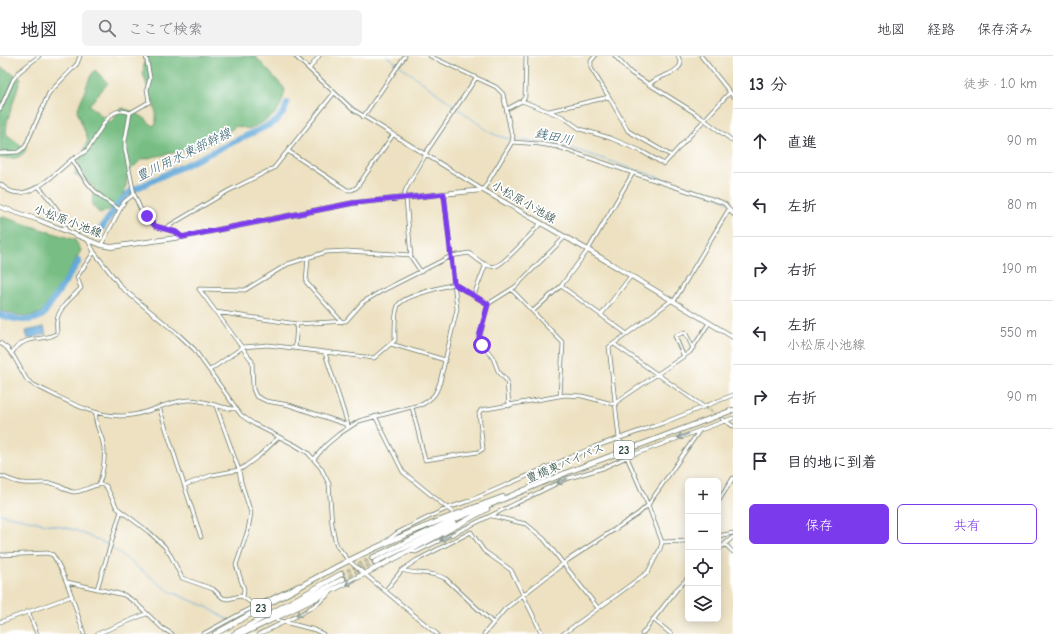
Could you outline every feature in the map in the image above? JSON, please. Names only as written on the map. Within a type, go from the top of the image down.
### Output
[{"type":"highway","name":"豊橋東バイパス","points":[[372,558],[446,523],[611,454],[733,410]]},
{"type":"highway","name":"23","points":[[381,546],[414,530],[544,482]]},
{"type":"highway","name":"豊橋東バイパス","points":[[375,562],[517,494]]},
{"type":"highway","name":"23","points":[[410,551],[490,507]]},
{"type":"highway","points":[[349,561],[381,546]]},
{"type":"highway","points":[[333,591],[410,551]]},
{"type":"highway","name":"23","points":[[215,631],[349,561]]},
{"type":"highway","name":"23","points":[[237,634],[342,576]]},
{"type":"highway","name":"23","points":[[237,634],[246,632],[333,591]]},
{"type":"main road","name":"小松原小池線","points":[[0,207],[110,247],[182,237],[353,203],[484,190],[673,300],[733,337]]},
{"type":"street","points":[[0,109],[13,80],[19,72],[39,56]]},
{"type":"street","points":[[0,153],[18,152],[25,147],[50,93],[77,64],[80,56]]},
{"type":"street","points":[[0,184],[13,192],[19,193],[39,187],[72,159],[87,150],[101,126],[109,117],[123,111],[130,113],[149,102],[147,89],[150,78],[146,56]]},
{"type":"street","points":[[295,56],[334,93],[363,117],[484,190],[512,142],[513,136],[502,91],[430,56]]},
{"type":"street","points":[[309,69],[319,56]]},
{"type":"street","points":[[363,117],[405,56]]},
{"type":"street","points":[[507,109],[522,101],[526,94],[526,56]]},
{"type":"street","points":[[595,56],[591,62],[592,68],[610,97],[628,131],[672,156]]},
{"type":"street","points":[[615,56],[631,73],[695,113],[733,141]]},
{"type":"street","points":[[649,85],[678,69],[681,64],[678,56]]},
{"type":"street","points":[[701,56],[733,96]]},
{"type":"street","points":[[420,272],[411,255],[404,198],[406,189],[425,154],[476,78]]},
{"type":"street","points":[[522,101],[563,117],[580,129],[610,138],[640,151],[664,164],[730,92]]},
{"type":"street","points":[[166,229],[228,191],[274,168],[334,93]]},
{"type":"street","points":[[549,111],[610,97]]},
{"type":"street","points":[[130,113],[125,149],[134,194],[141,210],[149,217],[155,226],[176,232],[182,237]]},
{"type":"street","points":[[288,151],[347,190],[352,190],[357,188],[393,135]]},
{"type":"street","points":[[512,142],[558,147],[721,202],[733,214]]},
{"type":"street","points":[[72,159],[85,181],[101,198],[119,209]]},
{"type":"street","points":[[534,311],[561,286],[588,250],[633,173]]},
{"type":"street","points":[[39,187],[59,212],[66,230]]},
{"type":"street","points":[[101,245],[119,209],[124,202],[134,194]]},
{"type":"street","points":[[314,459],[326,445],[359,420],[423,404],[433,398],[440,382],[457,314],[444,194]]},
{"type":"street","points":[[620,440],[609,347],[673,300],[729,209]]},
{"type":"street","points":[[216,312],[297,324],[342,322],[348,320],[363,302],[451,256],[469,253],[486,264],[496,266],[503,262],[541,223]]},
{"type":"street","points":[[509,406],[507,381],[498,371],[493,358],[479,339],[488,304],[512,290],[565,237]]},
{"type":"street","points":[[88,240],[94,252],[122,288],[179,334],[194,349],[241,415],[254,424],[295,445],[314,459],[321,468],[329,484],[332,525],[337,546],[349,561],[435,633]]},
{"type":"street","points":[[348,427],[345,424],[297,408],[266,401],[256,396],[253,389],[252,361],[199,289],[245,290],[288,264],[326,252],[347,251],[411,255]]},
{"type":"street","points":[[11,354],[17,347],[26,341],[51,336],[56,333],[56,321],[58,316],[81,288],[77,277],[94,252]]},
{"type":"street","points":[[308,257],[306,282],[342,322]]},
{"type":"street","points":[[474,294],[486,264]]},
{"type":"street","points":[[601,315],[631,276]]},
{"type":"street","points":[[210,370],[243,347],[268,345],[374,358],[395,340],[397,312],[399,304],[402,301],[426,291],[454,284],[474,294],[488,304]]},
{"type":"street","points":[[561,286],[627,334]]},
{"type":"street","points":[[512,290],[534,311],[563,343],[560,396]]},
{"type":"street","points":[[412,407],[425,460],[478,452],[483,449],[480,411],[560,396],[575,395],[613,404],[690,352],[709,323]]},
{"type":"street","points":[[295,349],[297,324]]},
{"type":"street","points":[[684,357],[675,336],[685,332],[693,348]]},
{"type":"street","points":[[0,343],[11,354],[27,380],[96,413],[122,416],[132,415],[186,400],[236,409]]},
{"type":"street","points":[[391,344],[445,360]]},
{"type":"street","points":[[614,344],[705,407]]},
{"type":"street","points":[[325,353],[348,427]]},
{"type":"street","points":[[381,546],[387,539],[448,508],[469,501],[552,464],[620,440],[705,407],[731,396],[733,390]]},
{"type":"street","points":[[216,406],[239,470],[241,482],[251,513],[248,530],[236,564],[244,589],[243,597]]},
{"type":"street","points":[[159,407],[202,537]]},
{"type":"street","points":[[96,413],[95,421],[104,445],[103,463],[99,484]]},
{"type":"street","points":[[375,416],[403,472],[452,512]]},
{"type":"street","points":[[410,551],[416,552],[466,526],[492,516],[566,479],[603,468],[626,456],[733,418]]},
{"type":"street","points":[[724,420],[733,426]]},
{"type":"street","points":[[484,634],[505,609],[564,563],[638,514],[648,505],[700,430]]},
{"type":"street","points":[[185,485],[212,475],[239,470],[260,455],[279,437]]},
{"type":"street","points":[[564,634],[648,572],[662,542],[648,505],[626,456]]},
{"type":"street","points":[[0,476],[22,483],[55,484],[65,490],[75,492],[86,490],[99,484],[106,486],[117,508],[149,532],[164,546],[182,578],[212,589],[223,598],[228,599],[240,596],[254,605]]},
{"type":"street","points":[[721,497],[733,478]]},
{"type":"street","points":[[97,589],[121,511]]},
{"type":"street","points":[[492,516],[526,524],[544,539],[598,608]]},
{"type":"street","points":[[385,591],[402,570],[417,560],[471,532],[484,551],[511,570],[542,634]]},
{"type":"street","points":[[721,535],[733,533]]},
{"type":"street","points":[[721,547],[733,537]]},
{"type":"street","points":[[662,542],[685,541]]},
{"type":"street","points":[[725,544],[733,552]]},
{"type":"street","points":[[0,555],[53,555],[67,582],[84,634]]},
{"type":"street","points":[[402,570],[415,573],[439,575],[493,622]]},
{"type":"street","points":[[642,634],[685,581]]},
{"type":"street","points":[[67,582],[124,595],[135,602],[162,628],[172,634]]},
{"type":"street","points":[[259,634],[314,605],[333,591]]},
{"type":"street","points":[[0,622],[72,596]]},
{"type":"street","points":[[28,611],[37,634]]},
{"type":"street","points":[[97,634],[146,614]]},
{"type":"street","points":[[653,619],[670,634]]},
{"type":"street","points":[[277,620],[323,634]]},
{"type":"street","points":[[203,634],[215,631]]},
{"type":"green space","points":[[145,56],[255,56],[285,89],[283,98],[281,105],[274,115],[250,129],[236,126],[219,139],[201,147],[141,160],[128,172],[125,191],[115,207],[100,214],[92,205],[94,186],[74,174],[88,140],[77,111],[90,77],[95,70],[108,83],[89,105],[110,123],[122,108],[143,117],[152,126],[156,124],[156,112],[143,74]]},
{"type":"green space","points":[[0,67],[21,78],[7,122],[6,134],[26,149],[24,153],[15,158],[0,158]]},
{"type":"green space","points":[[0,216],[75,240],[81,250],[55,294],[44,309],[36,315],[26,316],[0,311]]},
{"type":"water","points":[[44,327],[46,334],[28,339],[26,331]]},
{"type":"waterway","name":"銭田川","points":[[387,56],[487,130],[495,134],[512,139],[558,144],[718,197],[725,200],[733,208]]},
{"type":"waterway","name":"豊川用水東部幹線","points":[[97,235],[118,204],[131,191],[275,122],[284,112],[287,103]]},
{"type":"waterway","name":"豊川用水東部幹線","points":[[0,315],[22,320],[38,318],[43,315],[79,261]]},
{"type":"waterway","points":[[0,514],[75,530],[108,545]]},
{"type":"waterway","points":[[111,547],[169,591],[207,607],[228,620]]},
{"type":"tunnel","points":[[706,408],[722,419]]},
{"type":"tunnel","points":[[341,574],[372,558]]},
{"type":"tunnel","points":[[343,579],[375,562]]},
{"type":"tunnel","points":[[254,605],[269,615]]},
{"type":"route","points":[[147,216],[155,226],[176,232],[182,237],[353,203],[444,194],[454,284],[474,294],[488,304],[479,337],[482,345]]}]
